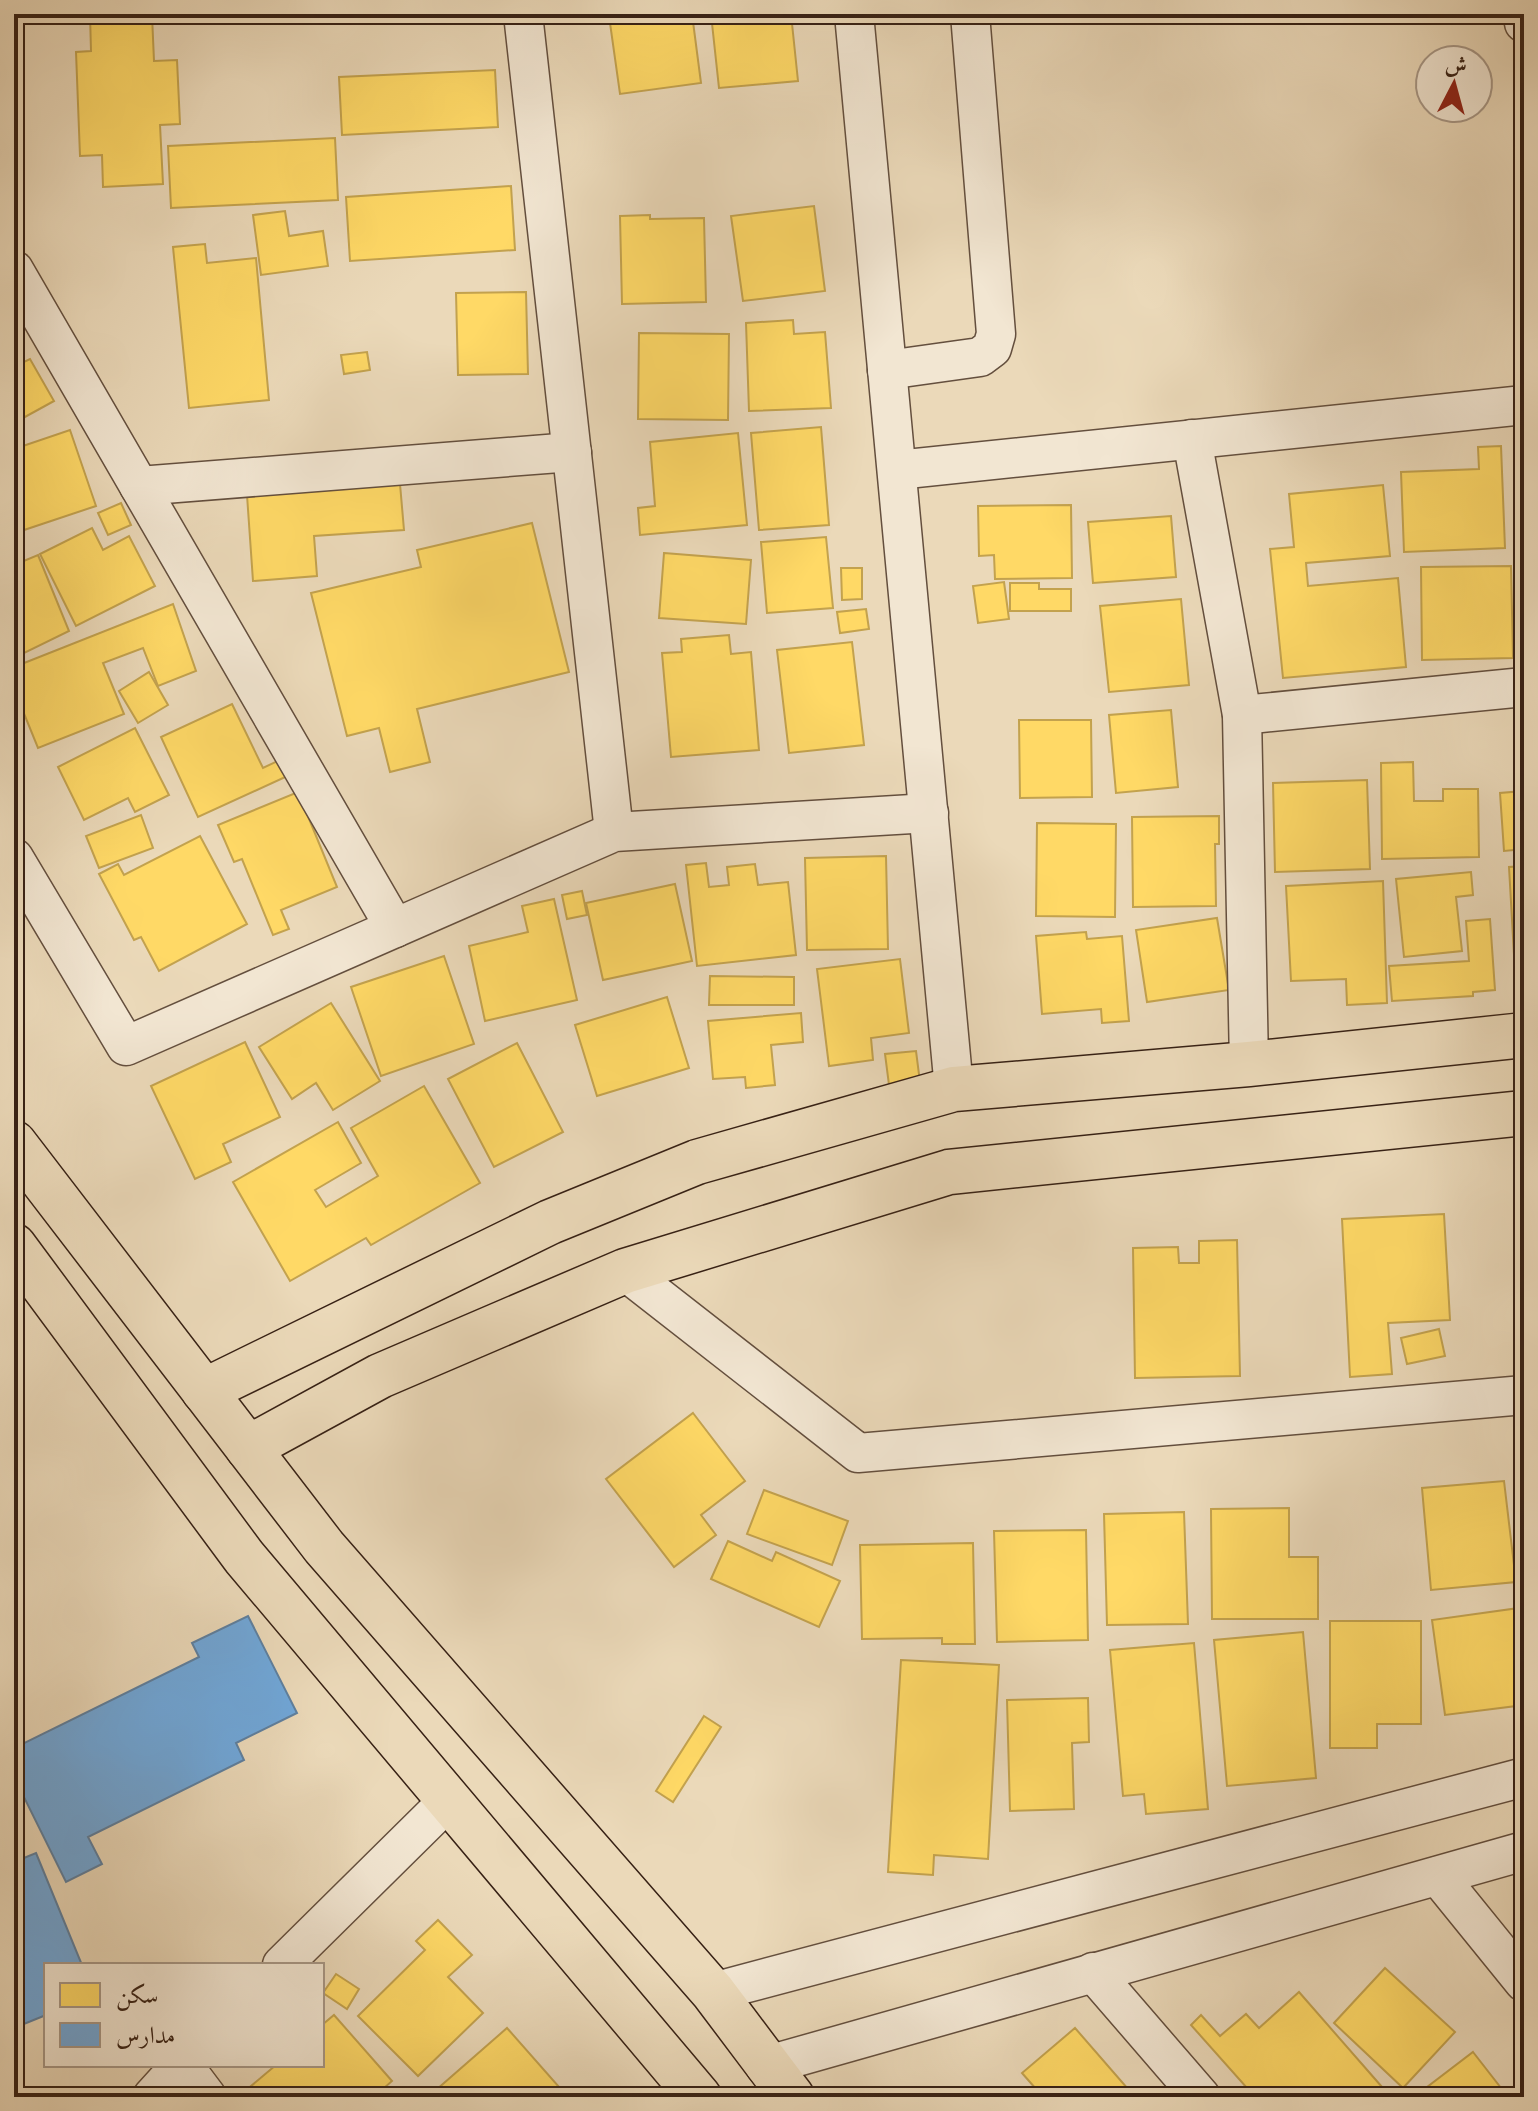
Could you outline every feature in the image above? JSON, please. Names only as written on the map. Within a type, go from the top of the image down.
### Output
[{"type":"main road","points":[[204,1391],[536,1228],[697,1162],[954,1089],[1249,1064],[1524,1035]]},
{"type":"main road","points":[[248,1448],[380,1376],[625,1271],[949,1172],[1524,1113]]},
{"type":"main road","points":[[14,1143],[324,1547],[713,1992],[778,2082]]},
{"type":"main road","points":[[14,1246],[244,1557],[699,2097]]},
{"type":"street","points":[[523,14],[614,832]]},
{"type":"street","points":[[854,14],[954,1089]]},
{"type":"street","points":[[887,370],[980,357],[992,348],[996,334],[970,14]]},
{"type":"street","points":[[1523,14],[1524,23]]},
{"type":"street","points":[[14,270],[395,928]]},
{"type":"street","points":[[897,470],[1524,405]]},
{"type":"street","points":[[1192,439],[1242,715],[1249,1064]]},
{"type":"street","points":[[139,486],[572,452]]},
{"type":"street","points":[[1242,715],[1524,687]]},
{"type":"street","points":[[14,858],[126,1046],[614,832],[929,813]]},
{"type":"street","points":[[625,1271],[858,1453],[1524,1395]]},
{"type":"street","points":[[713,1992],[1524,1777]]},
{"type":"street","points":[[284,1963],[449,1800]]},
{"type":"street","points":[[778,2082],[1093,1972],[1524,1851]]},
{"type":"street","points":[[1438,1876],[1524,1982]]},
{"type":"street","points":[[1093,1972],[1201,2097]]},
{"type":"street","points":[[152,2097],[180,2067]]},
{"type":"street","points":[[184,2067],[207,2097]]},
{"type":"building: سكن","points":[[90,14],[182,14],[152,15],[154,61],[177,60],[180,124],[160,125],[163,184],[103,187],[102,155],[80,156],[76,52],[91,51]]},
{"type":"building: سكن","points":[[327,14],[440,14],[328,22]]},
{"type":"building: سكن","points":[[692,14],[701,83],[620,94],[609,16]]},
{"type":"building: سكن","points":[[711,14],[791,14],[798,81],[719,88]]},
{"type":"building: سكن","points":[[495,70],[498,127],[342,135],[339,77]]},
{"type":"building: سكن","points":[[335,138],[338,200],[171,208],[168,146]]},
{"type":"building: سكن","points":[[511,186],[515,250],[350,261],[346,197]]},
{"type":"building: سكن","points":[[814,206],[825,291],[743,301],[731,216]]},
{"type":"building: سكن","points":[[285,211],[289,236],[323,231],[328,266],[261,275],[253,215]]},
{"type":"building: سكن","points":[[650,215],[650,219],[704,218],[706,302],[622,304],[620,216]]},
{"type":"building: سكن","points":[[205,244],[207,263],[256,258],[269,400],[189,408],[173,247]]},
{"type":"building: سكن","points":[[526,292],[528,374],[458,375],[456,293]]},
{"type":"building: سكن","points":[[793,320],[794,334],[825,332],[831,408],[749,411],[746,323]]},
{"type":"building: سكن","points":[[639,333],[729,334],[728,420],[638,419]]},
{"type":"building: سكن","points":[[14,344],[24,362],[30,359],[54,401],[14,423]]},
{"type":"building: سكن","points":[[367,352],[370,370],[344,374],[341,355]]},
{"type":"building: سكن","points":[[821,427],[829,525],[759,530],[751,433]]},
{"type":"building: سكن","points":[[70,430],[96,506],[15,533],[14,449]]},
{"type":"building: سكن","points":[[738,433],[747,525],[640,535],[638,508],[655,506],[650,442]]},
{"type":"building: سكن","points":[[1524,438],[1524,520],[1523,520],[1514,439]]},
{"type":"building: سكن","points":[[1501,446],[1505,548],[1404,552],[1401,472],[1479,469],[1478,447]]},
{"type":"building: سكن","points":[[400,484],[404,530],[314,536],[317,576],[253,581],[247,495]]},
{"type":"building: سكن","points":[[1383,485],[1390,556],[1306,563],[1308,586],[1398,578],[1406,667],[1283,678],[1270,549],[1294,547],[1289,494]]},
{"type":"building: سكن","points":[[121,503],[131,525],[108,535],[98,513]]},
{"type":"building: سكن","points":[[1071,505],[1072,578],[995,579],[994,555],[979,556],[978,506]]},
{"type":"building: سكن","points":[[1171,516],[1176,577],[1093,583],[1088,522]]},
{"type":"building: سكن","points":[[532,523],[569,672],[417,709],[430,762],[390,772],[379,728],[347,736],[311,593],[421,567],[417,550]]},
{"type":"building: سكن","points":[[92,528],[103,550],[129,536],[155,586],[76,626],[40,554]]},
{"type":"building: سكن","points":[[826,537],[833,608],[767,613],[761,542]]},
{"type":"building: سكن","points":[[664,553],[751,560],[746,624],[659,618]]},
{"type":"building: سكن","points":[[38,555],[69,631],[14,658],[14,565]]},
{"type":"building: سكن","points":[[1511,566],[1513,658],[1422,660],[1421,567]]},
{"type":"building: سكن","points":[[841,568],[862,568],[862,599],[842,600]]},
{"type":"building: سكن","points":[[1004,582],[1009,619],[978,623],[973,586]]},
{"type":"building: سكن","points":[[1010,583],[1039,583],[1039,589],[1071,589],[1071,611],[1010,611]]},
{"type":"building: سكن","points":[[1181,599],[1189,685],[1109,692],[1100,606]]},
{"type":"building: سكن","points":[[173,604],[196,671],[158,686],[143,648],[103,663],[124,714],[38,748],[14,689],[14,667]]},
{"type":"building: سكن","points":[[866,609],[869,629],[840,633],[837,612]]},
{"type":"building: سكن","points":[[729,635],[731,654],[751,652],[759,750],[671,757],[662,653],[682,652],[681,639]]},
{"type":"building: سكن","points":[[1524,635],[1524,652],[1516,640]]},
{"type":"building: سكن","points":[[852,642],[864,745],[789,753],[777,650]]},
{"type":"building: سكن","points":[[149,672],[168,705],[138,723],[119,691]]},
{"type":"building: سكن","points":[[232,704],[263,768],[286,757],[294,773],[198,817],[161,737]]},
{"type":"building: سكن","points":[[1171,710],[1178,787],[1116,793],[1109,715]]},
{"type":"building: سكن","points":[[1019,720],[1091,720],[1092,797],[1020,798]]},
{"type":"building: سكن","points":[[135,728],[169,795],[135,812],[128,798],[84,820],[58,767]]},
{"type":"building: سكن","points":[[1413,762],[1414,801],[1443,801],[1443,789],[1478,789],[1479,857],[1382,859],[1381,763]]},
{"type":"building: سكن","points":[[1521,771],[1524,771],[1524,849],[1504,851],[1500,793],[1523,791]]},
{"type":"building: سكن","points":[[1367,780],[1370,869],[1275,872],[1273,783]]},
{"type":"building: سكن","points":[[298,792],[337,887],[281,910],[289,929],[273,935],[242,859],[234,862],[218,825]]},
{"type":"building: سكن","points":[[141,815],[153,848],[99,868],[86,836]]},
{"type":"building: سكن","points":[[1219,816],[1219,844],[1215,844],[1216,906],[1133,907],[1132,817]]},
{"type":"building: سكن","points":[[1037,823],[1116,824],[1115,917],[1036,916]]},
{"type":"building: سكن","points":[[200,836],[247,924],[159,971],[141,937],[134,940],[99,874],[118,864],[124,875]]},
{"type":"building: سكن","points":[[886,856],[888,949],[807,950],[805,858]]},
{"type":"building: سكن","points":[[706,863],[709,887],[729,885],[727,867],[755,864],[758,885],[788,882],[796,955],[697,966],[686,865]]},
{"type":"building: سكن","points":[[1524,866],[1524,954],[1514,955],[1509,867]]},
{"type":"building: سكن","points":[[1471,872],[1473,895],[1456,897],[1462,951],[1404,957],[1396,879]]},
{"type":"building: سكن","points":[[1383,881],[1387,1003],[1347,1005],[1346,979],[1291,981],[1286,886]]},
{"type":"building: سكن","points":[[675,884],[692,961],[603,980],[586,903]]},
{"type":"building: سكن","points":[[582,891],[587,915],[567,919],[562,895]]},
{"type":"building: سكن","points":[[554,899],[577,1000],[485,1021],[469,946],[528,932],[522,906]]},
{"type":"building: سكن","points":[[1217,918],[1229,990],[1147,1002],[1136,930]]},
{"type":"building: سكن","points":[[1490,919],[1495,990],[1473,992],[1473,996],[1392,1001],[1389,966],[1469,961],[1466,921]]},
{"type":"building: سكن","points":[[1086,932],[1087,939],[1122,936],[1129,1021],[1102,1023],[1101,1009],[1042,1014],[1036,936]]},
{"type":"building: سكن","points":[[444,956],[474,1044],[381,1076],[351,987]]},
{"type":"building: سكن","points":[[900,959],[909,1033],[871,1038],[873,1060],[829,1066],[817,969]]},
{"type":"building: سكن","points":[[710,976],[794,977],[794,1005],[709,1005]]},
{"type":"building: سكن","points":[[667,997],[689,1068],[597,1096],[575,1025]]},
{"type":"building: سكن","points":[[331,1003],[380,1081],[333,1110],[316,1083],[292,1099],[259,1047]]},
{"type":"building: سكن","points":[[801,1013],[803,1042],[771,1045],[775,1085],[746,1088],[745,1077],[713,1079],[708,1021]]},
{"type":"building: سكن","points":[[245,1042],[280,1117],[223,1144],[231,1162],[195,1179],[151,1086]]},
{"type":"building: سكن","points":[[517,1043],[563,1132],[494,1167],[448,1079]]},
{"type":"building: سكن","points":[[916,1051],[920,1082],[889,1085],[885,1054]]},
{"type":"building: سكن","points":[[424,1086],[480,1183],[371,1245],[366,1238],[290,1281],[233,1182],[338,1122],[361,1163],[315,1190],[326,1207],[378,1176],[351,1128]]},
{"type":"building: سكن","points":[[1444,1214],[1450,1320],[1388,1323],[1392,1374],[1350,1377],[1342,1219]]},
{"type":"building: سكن","points":[[1237,1240],[1240,1376],[1135,1378],[1133,1248],[1178,1247],[1179,1263],[1199,1263],[1199,1241]]},
{"type":"building: سكن","points":[[1439,1329],[1445,1356],[1407,1364],[1401,1338]]},
{"type":"building: سكن","points":[[693,1413],[745,1481],[701,1515],[716,1535],[674,1567],[606,1479]]},
{"type":"building: سكن","points":[[1504,1481],[1516,1582],[1431,1590],[1422,1488]]},
{"type":"building: سكن","points":[[764,1490],[848,1521],[832,1565],[747,1534]]},
{"type":"building: سكن","points":[[1289,1508],[1289,1557],[1318,1557],[1318,1619],[1212,1619],[1211,1509]]},
{"type":"building: سكن","points":[[1184,1512],[1188,1624],[1107,1625],[1104,1514]]},
{"type":"building: سكن","points":[[1086,1530],[1088,1640],[997,1642],[994,1531]]},
{"type":"building: سكن","points":[[728,1541],[772,1561],[776,1552],[840,1581],[819,1627],[711,1579]]},
{"type":"building: سكن","points":[[973,1543],[975,1644],[942,1644],[942,1638],[862,1639],[860,1545]]},
{"type":"building: سكن","points":[[1519,1608],[1524,1644],[1524,1705],[1445,1715],[1432,1620]]},
{"type":"building: سكن","points":[[1330,1621],[1421,1621],[1421,1724],[1377,1724],[1377,1748],[1330,1748]]},
{"type":"building: سكن","points":[[1303,1632],[1316,1778],[1227,1786],[1214,1640]]},
{"type":"building: سكن","points":[[1194,1643],[1208,1809],[1146,1814],[1144,1794],[1123,1796],[1110,1650]]},
{"type":"building: سكن","points":[[901,1660],[999,1665],[988,1859],[934,1855],[933,1875],[888,1872]]},
{"type":"building: سكن","points":[[1088,1698],[1089,1742],[1072,1743],[1074,1809],[1010,1811],[1007,1700]]},
{"type":"building: سكن","points":[[704,1716],[721,1727],[673,1802],[656,1791]]},
{"type":"building: سكن","points":[[438,1920],[472,1955],[448,1977],[483,2013],[418,2076],[358,2016],[425,1950],[416,1941]]},
{"type":"building: سكن","points":[[1385,1968],[1455,2032],[1403,2088],[1334,2023]]},
{"type":"building: سكن","points":[[336,1974],[359,1989],[347,2009],[324,1992]]},
{"type":"building: سكن","points":[[1299,1992],[1382,2087],[1370,2097],[1255,2097],[1191,2025],[1201,2015],[1220,2036],[1246,2014],[1259,2028]]},
{"type":"building: سكن","points":[[334,2015],[392,2081],[374,2097],[248,2097],[244,2092],[274,2067],[324,2067],[324,2023]]},
{"type":"building: سكن","points":[[507,2028],[567,2096],[428,2097]]},
{"type":"building: سكن","points":[[1075,2028],[1135,2097],[1043,2097],[1022,2073]]},
{"type":"building: سكن","points":[[1473,2052],[1508,2097],[1414,2097]]},
{"type":"building: مدارس","points":[[248,1616],[297,1713],[236,1743],[244,1760],[88,1837],[102,1864],[66,1882],[14,1777],[14,1748],[199,1657],[192,1643]]},
{"type":"building: مدارس","points":[[36,1853],[81,1963],[44,1963],[44,2016],[14,2028],[14,1862]]}]
